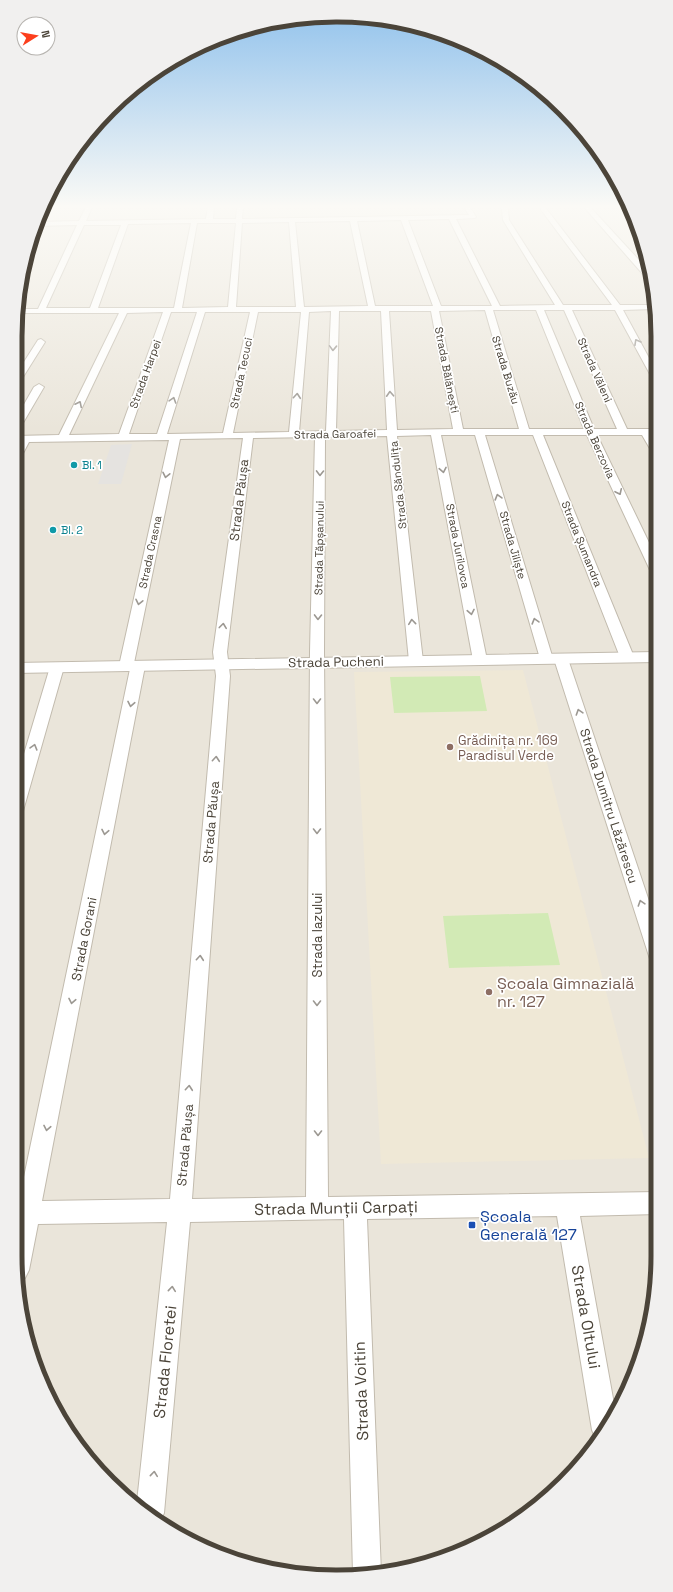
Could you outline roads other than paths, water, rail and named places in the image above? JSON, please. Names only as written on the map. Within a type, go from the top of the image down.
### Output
[{"type":"street","points":[[41,311],[55,281]]},
{"type":"street","points":[[93,311],[104,281]]},
{"type":"street","points":[[178,310],[183,281]]},
{"type":"street","points":[[232,310],[234,281]]},
{"type":"street","points":[[294,435],[302,309],[298,281]]},
{"type":"street","points":[[368,281],[372,309]]},
{"type":"street","name":"Strada Bălănești","points":[[426,281],[437,308],[459,432]]},
{"type":"street","name":"Strada Buzău","points":[[480,281],[492,308],[531,431]]},
{"type":"street","name":"Strada Văleni","points":[[546,281],[564,308],[623,432]]},
{"type":"street","points":[[598,281],[618,308],[651,367]]},
{"type":"street","points":[[23,311],[649,307]]},
{"type":"street","name":"Strada Berzovia","points":[[539,308],[590,432],[651,560]]},
{"type":"street","name":"Strada Tăpșanului","points":[[317,662],[325,434],[335,309]]},
{"type":"street","name":"Strada Săndulița","points":[[385,309],[392,433],[416,661]]},
{"type":"street","points":[[62,439],[124,310]]},
{"type":"street","name":"Strada Harpei","points":[[123,438],[168,310]]},
{"type":"street","points":[[161,437],[202,310]]},
{"type":"street","name":"Strada Tecuci","points":[[227,436],[254,310]]},
{"type":"street","points":[[22,372],[41,342]]},
{"type":"street","points":[[22,416],[39,387]]},
{"type":"street","name":"Strada Șumandra","points":[[531,431],[627,657]]},
{"type":"street","name":"Strada Garoafei","points":[[22,439],[435,432],[650,432]]},
{"type":"street","name":"Strada Jurilovca","points":[[435,432],[480,660]]},
{"type":"street","name":"Strada Jiliște","points":[[479,432],[553,659]]},
{"type":"street","name":"Strada Păușa","points":[[180,1210],[222,684],[222,664],[220,652],[248,436]]},
{"type":"street","name":"Strada Crasna","points":[[132,666],[174,437]]},
{"type":"street","name":"Strada Pucheni","points":[[22,668],[651,657]]},
{"type":"street","name":"Strada Dumitru Lăzărescu","points":[[553,659],[651,936]]},
{"type":"street","name":"Strada Iazului","points":[[317,662],[317,1208]]},
{"type":"street","name":"Strada Gorani","points":[[22,1213],[132,666]]},
{"type":"street","points":[[22,788],[57,667]]},
{"type":"street","name":"Strada Munții Carpați","points":[[22,1213],[651,1203]]},
{"type":"street","name":"Strada Oltului","points":[[566,1204],[604,1421]]},
{"type":"street","name":"Strada Voitin","points":[[355,1208],[367,1568]]},
{"type":"street","name":"Strada Floretei","points":[[150,1509],[180,1210]]},
{"type":"place","name":"Bl. 1","points":[[74,465]]},
{"type":"place","name":"Bl. 2","points":[[53,530]]},
{"type":"place","name":"Grădinița nr. 169 Paradisul Verde","points":[[450,747]]},
{"type":"place","name":"Școala Gimnazială nr. 127","points":[[489,992]]},
{"type":"place","name":"Școala Generală 127","points":[[472,1225]]}]
